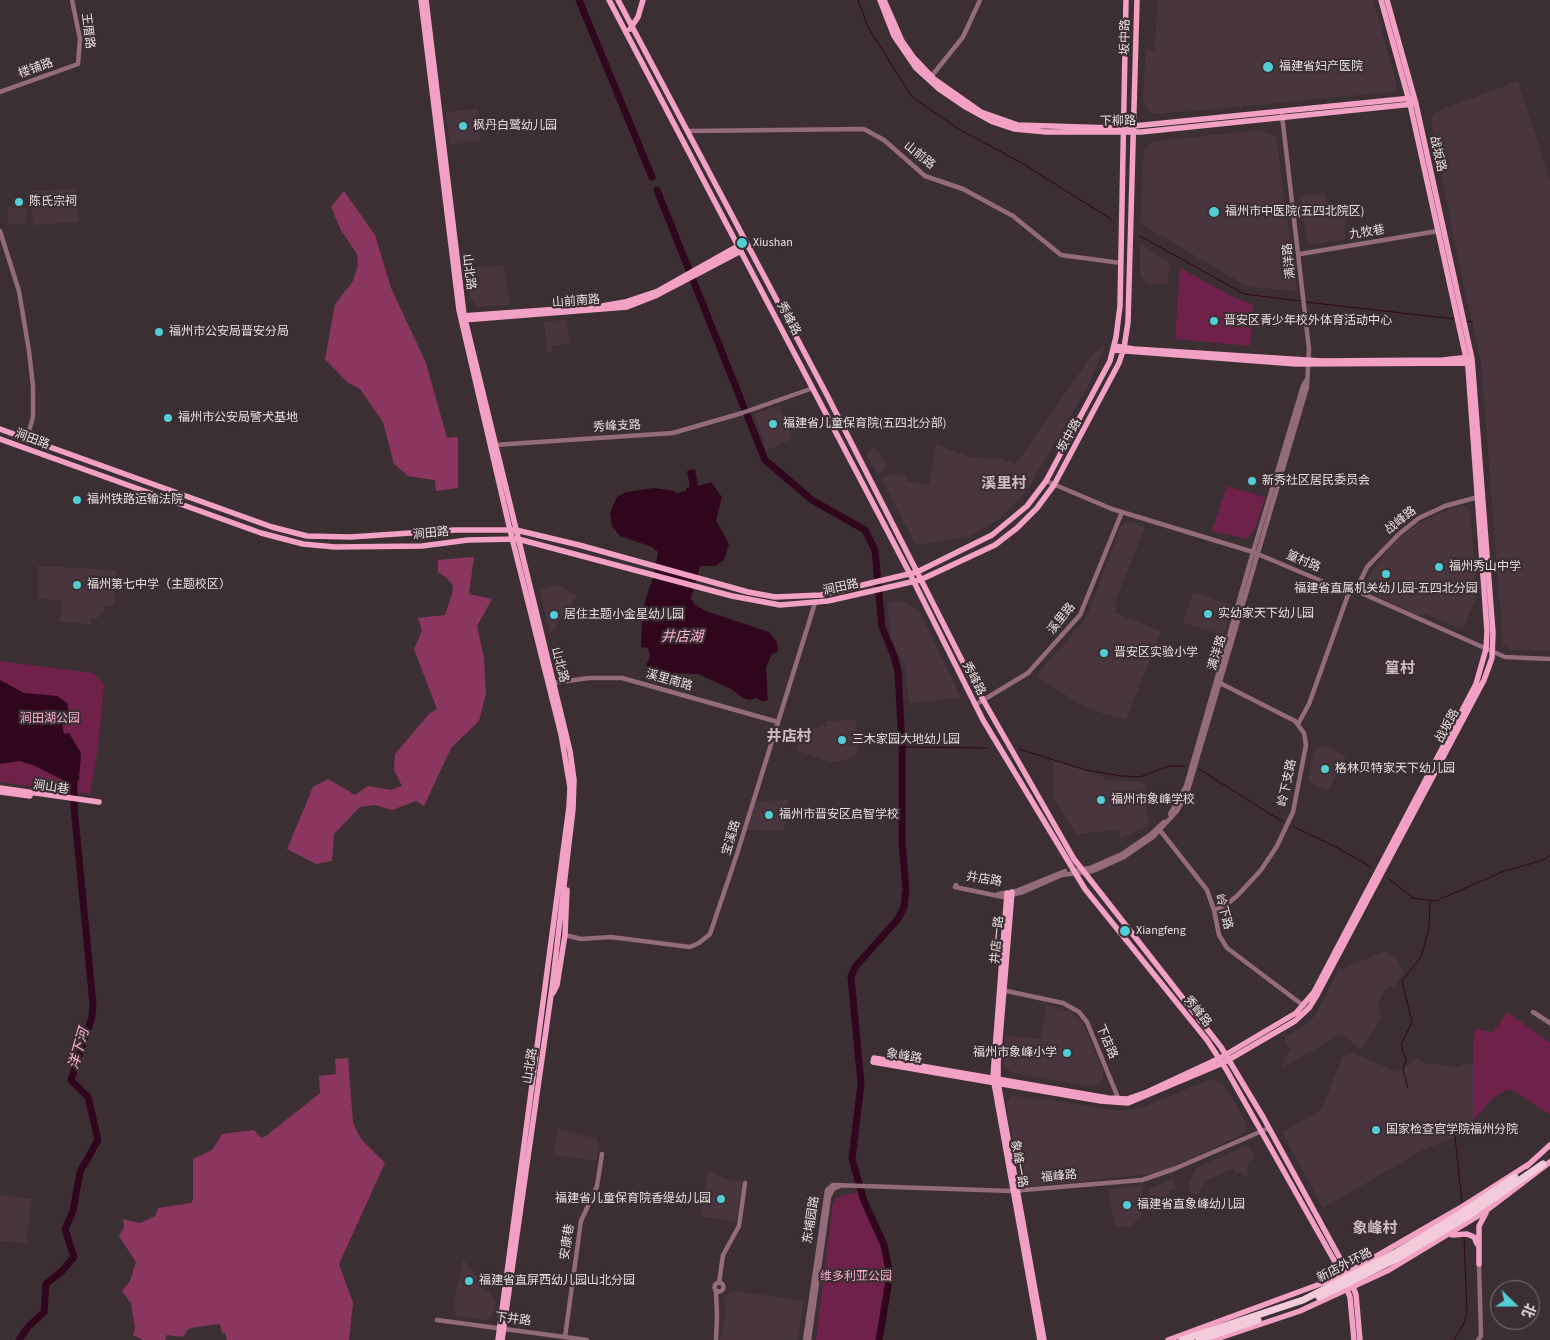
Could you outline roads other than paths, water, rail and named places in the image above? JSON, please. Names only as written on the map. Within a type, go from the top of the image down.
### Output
[{"type":"highway","name":"新店外环路","points":[[1199,1340],[1304,1304],[1374,1271],[1468,1216],[1548,1162]]},
{"type":"highway","name":"新店外环路","points":[[1182,1340],[1312,1296],[1398,1252],[1515,1177]]},
{"type":"main road","name":"山北路","points":[[421,0],[463,318],[492,445],[570,752],[574,780],[574,800],[552,995],[502,1328],[498,1340]]},
{"type":"main road","name":"山北路","points":[[426,0],[463,318]]},
{"type":"main road","name":"秀峰路","points":[[609,0],[813,388],[913,573]]},
{"type":"main road","name":"秀峰路","points":[[618,0],[689,131],[917,581],[976,706],[1074,872],[1221,1061],[1345,1275]]},
{"type":"main road","points":[[625,31],[631,26],[640,12],[641,0]]},
{"type":"main road","name":"下柳路","points":[[880,0],[900,46],[911,63],[967,103],[988,115],[1008,123],[1047,128],[1123,130],[1412,101]]},
{"type":"main road","name":"下柳路","points":[[884,0],[902,41],[930,78]]},
{"type":"main road","name":"坂中路","points":[[913,573],[998,532],[1022,511],[1046,481],[1097,388],[1114,348],[1119,317],[1121,263],[1126,0]]},
{"type":"main road","name":"坂中路","points":[[917,581],[1001,541],[1023,522],[1054,485],[1106,391],[1124,350],[1128,322],[1137,0]]},
{"type":"main road","name":"战坂路","points":[[1381,0],[1412,101],[1438,231],[1460,314]]},
{"type":"main road","name":"战坂路","points":[[1221,1061],[1295,1021],[1313,1002],[1481,686],[1489,670],[1493,652],[1493,622],[1470,360],[1412,101],[1387,0]]},
{"type":"main road","name":"山前南路","points":[[463,318],[621,308],[647,300],[739,248]]},
{"type":"main road","points":[[1114,348],[1308,362],[1470,360]]},
{"type":"main road","name":"涧田路","points":[[0,429],[272,527],[298,534],[322,537],[351,537],[455,530],[513,530],[579,545],[748,592],[770,596],[800,597],[821,595],[913,573]]},
{"type":"main road","name":"涧田路","points":[[0,438],[253,530],[295,543],[320,546],[422,546],[468,540],[515,538],[752,601],[788,605],[816,604],[917,581]]},
{"type":"main road","name":"战坂路","points":[[1228,1057],[1296,1013],[1304,1006],[1314,992],[1479,676],[1486,649],[1487,626],[1481,497]]},
{"type":"main road","name":"山北路","points":[[502,1340],[570,796],[568,767],[515,538]]},
{"type":"main road","points":[[917,581],[983,701],[1082,872],[1228,1057],[1269,1128],[1351,1289],[1356,1295],[1360,1340]]},
{"type":"main road","points":[[0,788],[72,800]]},
{"type":"main road","name":"涧山巷","points":[[0,792],[99,803]]},
{"type":"main road","points":[[552,995],[558,985],[566,934],[568,858]]},
{"type":"main road","name":"井店一路","points":[[1001,989],[1009,894]]},
{"type":"main road","name":"象峰一路","points":[[1001,989],[996,1080],[1040,1340]]},
{"type":"main road","name":"象峰路","points":[[996,1080],[873,1062],[874,1058],[1120,1101],[1142,1094],[1221,1061]]},
{"type":"main road","name":"新店外环路","points":[[1515,1177],[1550,1145]]},
{"type":"main road","points":[[1213,1340],[1300,1311],[1351,1289],[1389,1270],[1446,1236],[1463,1231],[1468,1223],[1488,1210],[1548,1162]]},
{"type":"main road","points":[[1168,1340],[1345,1275],[1460,1208],[1529,1164]]},
{"type":"main road","name":"象峰一路","points":[[1015,1191],[1044,1340]]},
{"type":"main road","points":[[1479,1264],[1479,1226],[1488,1210]]},
{"type":"main road","points":[[1463,1231],[1476,1242],[1479,1264]]},
{"type":"main road","points":[[1351,1289],[1354,1340]]},
{"type":"street","name":"王厝路","points":[[72,0],[80,34],[78,64]]},
{"type":"street","points":[[930,78],[963,37],[980,0]]},
{"type":"street","name":"楼铺路","points":[[0,92],[78,64]]},
{"type":"street","name":"满洋路","points":[[1082,872],[1124,857],[1159,830],[1182,795],[1218,682],[1303,386],[1307,380],[1305,306],[1282,114]]},
{"type":"street","name":"山前路","points":[[689,131],[864,129],[884,140],[925,176],[963,189],[1013,216],[1061,255],[1121,263]]},
{"type":"street","points":[[0,231],[20,296],[30,361],[33,417],[27,439]]},
{"type":"street","name":"九牧巷","points":[[1300,254],[1438,231]]},
{"type":"street","name":"秀峰支路","points":[[492,445],[662,434],[742,413],[813,388]]},
{"type":"street","name":"篁村路","points":[[1046,481],[1122,512],[1255,553],[1345,591],[1352,590],[1505,657],[1550,659]]},
{"type":"street","name":"战峰路","points":[[1298,724],[1309,704],[1348,594],[1358,586],[1370,564],[1411,524],[1444,506],[1481,497]]},
{"type":"street","name":"溪里路","points":[[976,706],[1028,673],[1080,615],[1122,512]]},
{"type":"street","name":"宝溪路","points":[[566,934],[582,939],[618,937],[690,948],[708,936],[717,916],[816,604]]},
{"type":"street","name":"溪里南路","points":[[553,683],[589,678],[622,678],[778,722]]},
{"type":"street","points":[[1218,682],[1298,724]]},
{"type":"street","name":"岭下支路","points":[[1214,910],[1230,903],[1256,876],[1273,853],[1291,816],[1306,750],[1304,733],[1298,724]]},
{"type":"street","name":"岭下路","points":[[1159,830],[1199,878],[1209,895],[1220,938],[1231,952],[1304,1006]]},
{"type":"street","name":"井店路","points":[[1009,894],[994,894],[956,885],[955,887],[994,897],[1009,894],[1060,872],[1082,872]]},
{"type":"street","name":"下店路","points":[[1001,989],[1063,1004],[1076,1010],[1088,1026],[1120,1101]]},
{"type":"street","points":[[1533,1012],[1550,1023]]},
{"type":"street","name":"福峰路","points":[[841,1186],[1015,1191],[1148,1179],[1269,1128]]},
{"type":"street","name":"安康巷","points":[[565,1337],[581,1221],[597,1186],[602,1154]]},
{"type":"street","points":[[716,1340],[718,1316],[716,1291],[720,1292],[723,1288],[719,1282],[723,1255],[739,1226],[745,1183]]},
{"type":"street","name":"东埔园路","points":[[805,1340],[827,1192],[832,1185],[841,1186]]},
{"type":"street","name":"东埔园路","points":[[810,1340],[829,1198],[833,1189],[841,1186]]},
{"type":"street","points":[[1478,1340],[1481,1336],[1479,1264]]},
{"type":"street","name":"下井路","points":[[437,1320],[588,1340]]},
{"type":"water","name":"井店湖","points":[[695,469],[698,486],[711,482],[722,497],[716,520],[729,544],[724,560],[715,566],[700,566],[691,598],[694,604],[706,611],[769,632],[777,642],[778,652],[772,654],[766,667],[768,700],[763,702],[756,698],[749,700],[743,698],[731,689],[698,674],[663,673],[646,666],[650,656],[648,648],[641,647],[642,621],[645,601],[654,575],[658,552],[652,547],[620,536],[612,526],[610,513],[617,497],[626,492],[654,488],[675,491],[676,493],[686,491],[686,488],[690,487],[687,471]]},
{"type":"water","points":[[0,680],[24,693],[57,696],[67,703],[69,711],[68,724],[62,725],[64,734],[69,733],[81,753],[79,780],[69,783],[35,766],[20,761],[0,764]]},
{"type":"waterway","points":[[579,0],[652,177]]},
{"type":"waterway","points":[[858,0],[868,27],[912,97],[957,128],[1020,162],[1111,219]]},
{"type":"waterway","points":[[657,190],[765,460],[812,500],[865,530],[875,550],[882,627],[898,671],[902,747],[902,842],[906,889],[904,907],[898,919],[855,967],[851,977],[861,1084],[852,1159],[864,1201],[884,1245],[890,1275],[879,1340]]},
{"type":"waterway","points":[[1140,236],[1244,294],[1301,301]]},
{"type":"waterway","points":[[1305,302],[1455,319]]},
{"type":"waterway","points":[[1466,321],[1473,322]]},
{"type":"waterway","points":[[902,747],[988,748]]},
{"type":"waterway","points":[[1019,749],[1086,770],[1121,776],[1140,777],[1169,766],[1185,766]]},
{"type":"waterway","points":[[1199,769],[1283,822]]},
{"type":"waterway","name":"洋下河","points":[[19,1340],[28,1327],[44,1312],[46,1284],[62,1271],[74,1257],[65,1229],[73,1211],[80,1172],[98,1140],[88,1097],[71,1080],[92,1017],[93,1004],[74,807],[74,782]]},
{"type":"waterway","points":[[1292,826],[1338,848],[1371,867]]},
{"type":"waterway","points":[[1388,878],[1413,898],[1436,901],[1502,872],[1543,860],[1550,855]]},
{"type":"waterway","points":[[1408,1088],[1403,1070],[1406,1060],[1401,1045],[1412,1022],[1402,981],[1421,957],[1429,928],[1430,902]]},
{"type":"waterway","points":[[1438,1120],[1455,1136],[1462,1203]]},
{"type":"waterway","points":[[1454,1340],[1464,1323],[1467,1313],[1464,1237]]},
{"type":"place","name":"福建省妇产医院","points":[[1268,67]]},
{"type":"place","name":"枫丹白鹭幼儿园","points":[[463,126]]},
{"type":"place","name":"陈氏宗祠","points":[[19,202]]},
{"type":"place","name":"福州市中医院(五四北院区)","points":[[1214,212]]},
{"type":"place","name":"Xiushan","points":[[742,243]]},
{"type":"place","name":"晋安区青少年校外体育活动中心","points":[[1214,321]]},
{"type":"place","name":"福州市公安局晋安分局","points":[[159,332]]},
{"type":"place","name":"福州市公安局警犬基地","points":[[168,418]]},
{"type":"place","name":"福建省儿童保育院(五四北分部)","points":[[773,424]]},
{"type":"place","name":"新秀社区居民委员会","points":[[1252,481]]},
{"type":"place","name":"福州铁路运输法院","points":[[77,500]]},
{"type":"place","name":"福州秀山中学","points":[[1439,567]]},
{"type":"place","name":"福建省直属机关幼儿园-五四北分园","points":[[1386,574]]},
{"type":"place","name":"福州第七中学（主题校区）","points":[[77,585]]},
{"type":"place","name":"实幼家天下幼儿园","points":[[1208,614]]},
{"type":"place","name":"居住主题小金星幼儿园","points":[[554,615]]},
{"type":"place","name":"晋安区实验小学","points":[[1104,653]]},
{"type":"place","name":"三木家园大地幼儿园","points":[[842,740]]},
{"type":"place","name":"格林贝特家天下幼儿园","points":[[1325,769]]},
{"type":"place","name":"福州市象峰学校","points":[[1101,800]]},
{"type":"place","name":"福州市晋安区启智学校","points":[[769,815]]},
{"type":"place","name":"Xiangfeng","points":[[1125,931]]},
{"type":"place","name":"福州市象峰小学","points":[[1067,1053]]},
{"type":"place","name":"国家检查官学院福州分院","points":[[1376,1130]]},
{"type":"place","name":"福建省儿童保育院香缇幼儿园","points":[[721,1199]]},
{"type":"place","name":"福建省直象峰幼儿园","points":[[1127,1205]]},
{"type":"place","name":"福建省直屏西幼儿园山北分园","points":[[469,1281]]},
{"type":"district","name":"溪里村","points":[[1004,485]]},
{"type":"district","name":"篁村","points":[[1400,670]]},
{"type":"district","name":"井店村","points":[[789,738]]},
{"type":"district","name":"象峰村","points":[[1375,1230]]},
{"type":"park label","name":"涧田湖公园","points":[[50,719]]},
{"type":"park label","name":"维多利亚公园","points":[[856,1277]]}]
